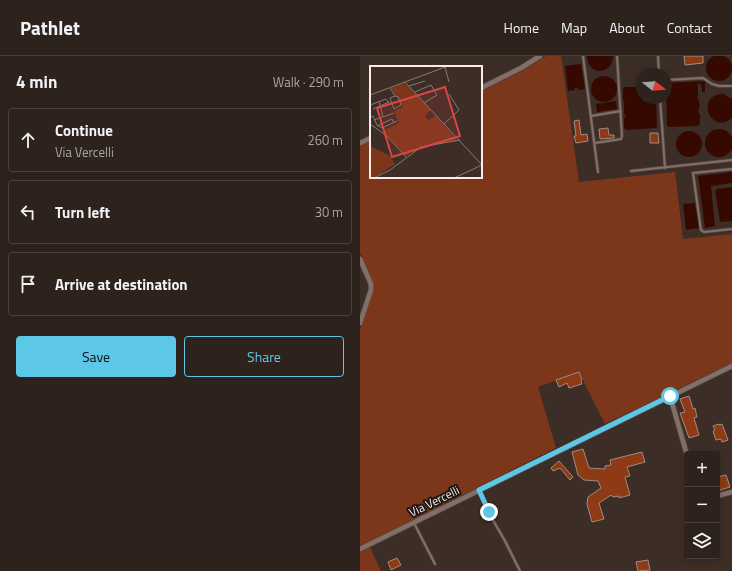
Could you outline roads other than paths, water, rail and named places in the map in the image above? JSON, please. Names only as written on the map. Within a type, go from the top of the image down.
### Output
[{"type":"street","points":[[482,88],[521,68],[540,56]]},
{"type":"street","points":[[360,143],[370,138]]},
{"type":"street","points":[[360,259],[371,284],[371,290],[360,323]]},
{"type":"street","name":"Via Vercelli","points":[[360,549],[732,366]]},
{"type":"street","points":[[670,396],[686,451]]},
{"type":"street","points":[[720,495],[732,492]]},
{"type":"lane","points":[[583,56],[598,172]]},
{"type":"lane","points":[[594,143],[621,139],[622,136],[617,56]]},
{"type":"lane","points":[[658,56],[659,68]]},
{"type":"lane","points":[[672,80],[703,78],[712,84],[719,86],[732,86]]},
{"type":"lane","points":[[660,104],[665,168]]},
{"type":"lane","points":[[590,116],[621,111]]},
{"type":"lane","points":[[631,171],[732,160]]},
{"type":"lane","points":[[732,169],[693,173],[701,230],[704,232],[732,229]]},
{"type":"lane","points":[[479,490],[486,508],[520,571]]},
{"type":"lane","points":[[414,522],[435,564]]}]
